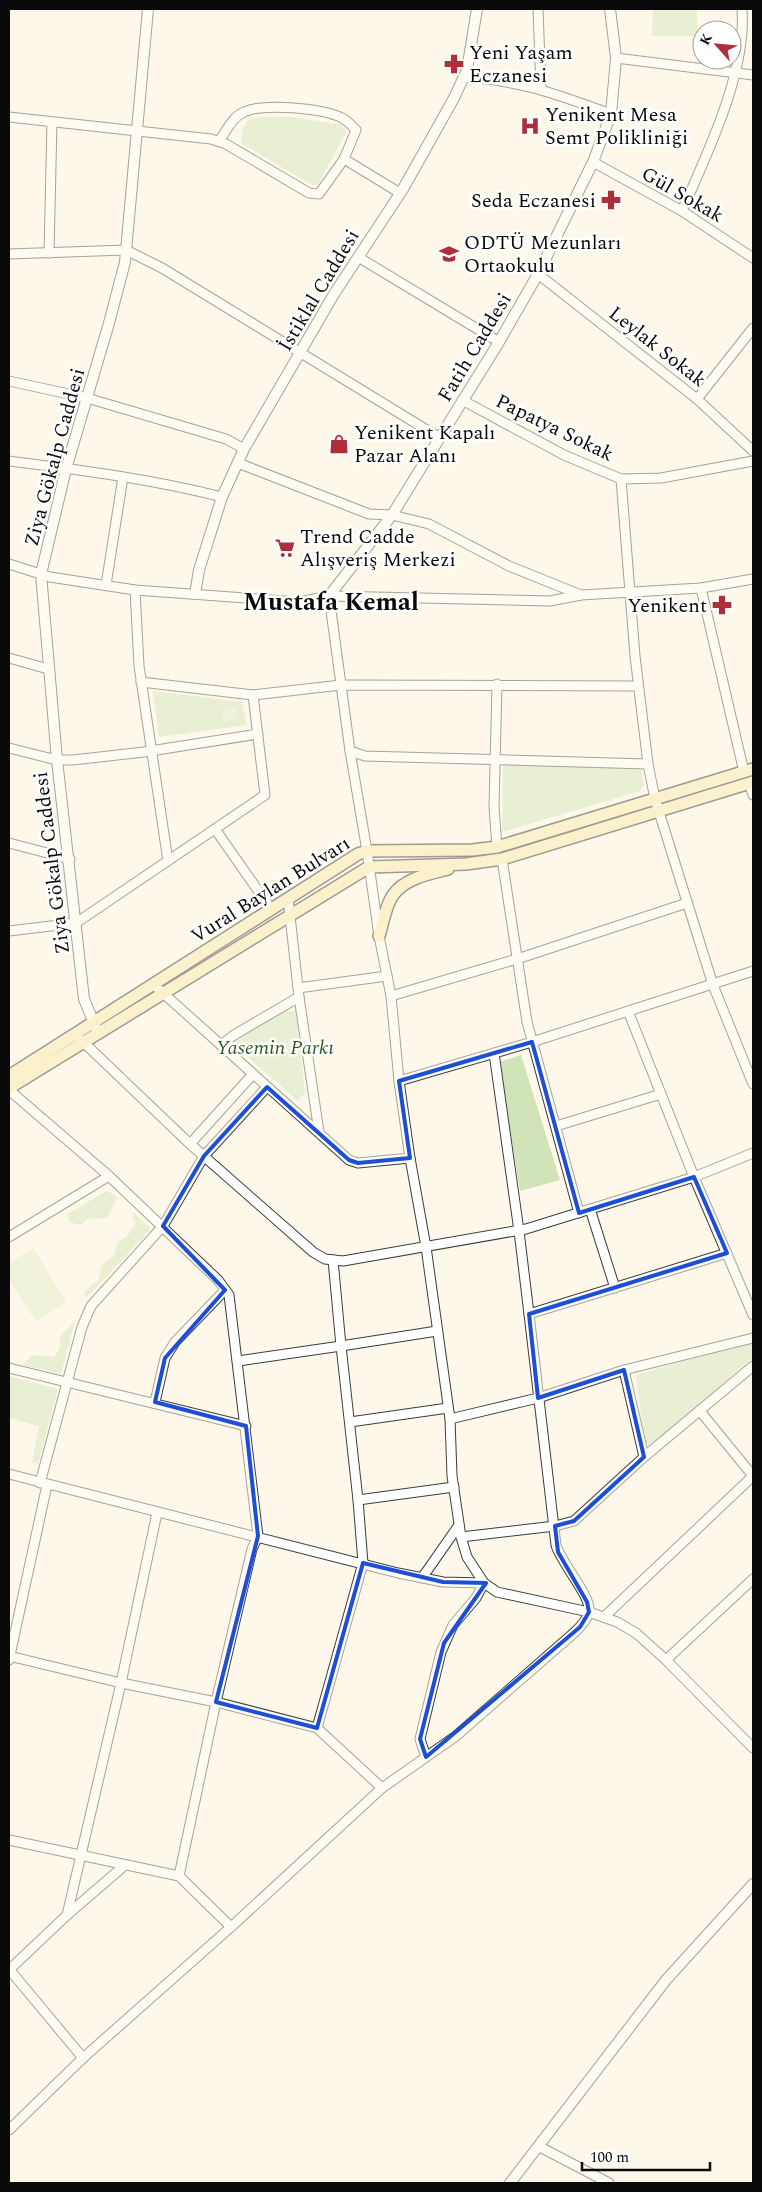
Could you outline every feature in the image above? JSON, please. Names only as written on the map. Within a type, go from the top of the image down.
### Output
[{"type":"main road","name":"Vural Baylan Bulvarı","points":[[9,1076],[358,854],[367,851],[472,850],[497,847],[656,798],[750,777]]},
{"type":"main road","name":"Vural Baylan Bulvarı","points":[[9,1089],[162,992],[369,867],[466,864],[502,859],[659,810],[750,777]]},
{"type":"main road","points":[[379,936],[392,896],[402,886],[415,879],[466,864]]},
{"type":"street","name":"Ziya Gökalp Caddesi","points":[[98,1033],[84,999],[70,859],[57,760],[41,574],[66,469],[125,262],[148,9]]},
{"type":"street","name":"İstiklal Caddesi","points":[[196,594],[199,570],[222,498],[244,449],[334,294],[400,193],[454,98],[463,77],[473,37],[477,9]]},
{"type":"street","points":[[538,9],[541,89]]},
{"type":"street","name":"Fatih Caddesi","points":[[329,596],[392,515],[499,342],[538,274],[593,162],[612,114],[616,58],[610,9]]},
{"type":"street","points":[[682,211],[710,147],[736,71],[742,9]]},
{"type":"street","points":[[616,58],[736,71],[753,75]]},
{"type":"street","points":[[463,77],[489,78],[541,89],[612,114]]},
{"type":"street","points":[[9,117],[136,130],[219,142],[226,144],[309,193],[319,194],[344,160],[356,130],[342,117],[306,108],[267,108],[243,112],[233,121],[219,142]]},
{"type":"street","points":[[49,254],[52,122]]},
{"type":"street","points":[[344,160],[400,193]]},
{"type":"street","name":"Gül Sokak","points":[[593,162],[682,211],[753,258]]},
{"type":"street","points":[[9,254],[126,250],[162,268],[440,438]]},
{"type":"street","points":[[358,257],[499,342]]},
{"type":"street","name":"Leylak Sokak","points":[[538,274],[697,399],[753,451]]},
{"type":"street","points":[[697,399],[753,328]]},
{"type":"street","points":[[9,381],[87,398],[226,439],[244,449]]},
{"type":"street","name":"Papatya Sokak","points":[[462,400],[564,455],[621,478],[661,478],[753,461]]},
{"type":"street","points":[[9,461],[123,478],[197,491],[222,498]]},
{"type":"street","points":[[238,463],[369,514],[392,515],[430,524],[509,566],[581,595]]},
{"type":"street","points":[[106,585],[123,478]]},
{"type":"street","points":[[621,478],[638,686],[648,764],[659,810],[713,984],[753,1084]]},
{"type":"street","points":[[9,564],[41,574],[135,590],[299,602],[329,596],[550,601],[581,595],[701,588],[753,579]]},
{"type":"street","points":[[701,588],[753,795]]},
{"type":"street","points":[[135,590],[141,682],[168,861]]},
{"type":"street","points":[[329,596],[350,751],[379,936],[391,996],[410,1158],[426,1247],[450,1419],[454,1487],[461,1537],[467,1557],[484,1583],[498,1592],[589,1612],[604,1617],[636,1633],[666,1660],[753,1748]]},
{"type":"street","points":[[9,658],[48,669]]},
{"type":"street","points":[[141,682],[253,695],[341,685],[497,684],[638,686]]},
{"type":"street","points":[[497,684],[494,808],[497,847]]},
{"type":"street","points":[[9,931],[76,923],[265,795],[253,695]]},
{"type":"street","points":[[9,748],[57,760],[73,760],[151,751],[258,734]]},
{"type":"street","points":[[350,751],[365,756],[648,764]]},
{"type":"street","points":[[215,829],[271,909]]},
{"type":"street","points":[[9,843],[70,859]]},
{"type":"street","points":[[502,859],[526,1022],[579,1212]]},
{"type":"street","points":[[288,898],[298,992],[319,1132]]},
{"type":"street","points":[[391,996],[518,959],[687,903]]},
{"type":"street","points":[[400,1081],[532,1042],[753,971]]},
{"type":"street","points":[[221,1045],[298,992],[387,976]]},
{"type":"street","points":[[153,984],[350,1160],[358,1163],[410,1158]]},
{"type":"street","points":[[628,1012],[694,1176],[753,1315]]},
{"type":"street","points":[[75,1034],[190,1144],[313,1252],[343,1262],[520,1231],[694,1176],[753,1153]]},
{"type":"street","points":[[9,2130],[83,2058],[231,1927],[382,1788],[456,1736],[575,1632],[589,1612],[585,1595],[558,1552],[538,1398],[520,1231],[494,1053]]},
{"type":"street","points":[[190,1144],[253,1074]]},
{"type":"street","points":[[267,1087],[204,1156],[162,1226],[91,1306],[82,1328],[66,1383],[43,1484],[9,1658],[216,1702],[317,1728],[382,1788]]},
{"type":"street","points":[[9,1089],[109,1176],[218,1280],[228,1295],[238,1361],[258,1536],[252,1548],[216,1702],[180,1876]]},
{"type":"street","points":[[556,1126],[661,1094]]},
{"type":"street","points":[[9,1236],[109,1176]]},
{"type":"street","points":[[590,1209],[615,1288]]},
{"type":"street","points":[[529,1314],[728,1253]]},
{"type":"street","points":[[317,1728],[363,1563],[333,1260]]},
{"type":"street","points":[[156,1402],[165,1358],[176,1342],[225,1290]]},
{"type":"street","points":[[238,1361],[437,1331]]},
{"type":"street","points":[[450,1419],[538,1398],[624,1370],[753,1338]]},
{"type":"street","points":[[461,1537],[555,1526],[574,1520],[644,1457],[753,1366]]},
{"type":"street","points":[[9,1368],[66,1383],[156,1402],[246,1426]]},
{"type":"street","points":[[624,1370],[644,1457]]},
{"type":"street","points":[[350,1422],[448,1408]]},
{"type":"street","points":[[604,1617],[753,1476],[700,1410]]},
{"type":"street","points":[[9,1474],[157,1513],[258,1536],[422,1578],[458,1584],[484,1583]]},
{"type":"street","points":[[358,1500],[454,1487]]},
{"type":"street","points":[[67,1915],[121,1683],[157,1513]]},
{"type":"street","points":[[422,1578],[460,1525]]},
{"type":"street","points":[[666,1660],[753,1579]]},
{"type":"street","points":[[426,1757],[420,1739],[441,1652],[453,1626],[476,1598],[484,1583]]},
{"type":"street","points":[[9,1840],[180,1876],[231,1927]]},
{"type":"street","points":[[83,2058],[9,1969],[124,1865]]},
{"type":"street","points":[[510,2183],[540,2147],[666,1980],[753,1884]]},
{"type":"street","points":[[540,2147],[609,2183]]},
{"type":"highlighted area","points":[[532,1042],[579,1213],[694,1177],[727,1253],[529,1314],[538,1398],[624,1370],[644,1457],[574,1521],[555,1526],[558,1552],[587,1602],[589,1612],[580,1627],[426,1757],[420,1739],[444,1643],[486,1583],[443,1582],[363,1563],[317,1728],[216,1702],[258,1536],[246,1426],[155,1402],[165,1358],[225,1290],[163,1226],[204,1156],[267,1087],[349,1160],[358,1163],[410,1158],[399,1081]]},
{"type":"green space","points":[[653,9],[697,9],[697,20],[692,20],[692,36],[652,36]]},
{"type":"green space","points":[[293,117],[342,125],[346,132],[318,185],[312,185],[241,143],[243,128],[249,119]]},
{"type":"green space","points":[[153,691],[242,702],[247,725],[159,737]]},
{"type":"green space","points":[[222,707],[236,708],[236,719],[223,721]]},
{"type":"green space","points":[[503,764],[636,767],[641,770],[644,785],[640,791],[502,832]]},
{"type":"green space","name":"Yasemin Parkı","points":[[296,1011],[305,1093],[298,1101],[232,1043],[282,1012]]},
{"type":"green space","points":[[521,1055],[560,1180],[520,1191],[499,1062]]},
{"type":"green space","points":[[106,1191],[117,1198],[107,1218],[87,1219],[81,1225],[69,1222],[68,1214]]},
{"type":"green space","points":[[134,1213],[150,1228],[149,1231],[86,1298],[84,1293],[92,1284],[98,1281],[102,1265],[114,1255],[118,1242],[128,1235],[136,1222],[133,1219]]},
{"type":"green space","points":[[33,1248],[67,1302],[36,1322],[9,1280],[9,1263]]},
{"type":"green space","points":[[75,1321],[61,1374],[22,1365],[33,1355],[54,1357],[60,1348],[60,1336]]},
{"type":"green space","points":[[753,1341],[753,1357],[653,1445],[649,1445],[644,1441],[636,1375]]},
{"type":"green space","points":[[9,1376],[58,1389],[38,1464],[32,1462],[39,1426],[9,1418]]},
{"type":"place","name":"Yeni Yaşam Eczanesi","points":[[454,64]]},
{"type":"place","name":"Yenikent Mesa Semt Polikliniği","points":[[530,126]]},
{"type":"place","name":"Seda Eczanesi","points":[[611,200]]},
{"type":"place","name":"ODTÜ Mezunları Ortaokulu","points":[[449,254]]},
{"type":"place","name":"Yenikent Kapalı Pazar Alanı","points":[[339,444]]},
{"type":"place","name":"Trend Cadde Alışveriş Merkezi","points":[[285,548]]},
{"type":"place","name":"Yenikent","points":[[722,605]]},
{"type":"district","name":"Mustafa Kemal","points":[[331,601]]}]
